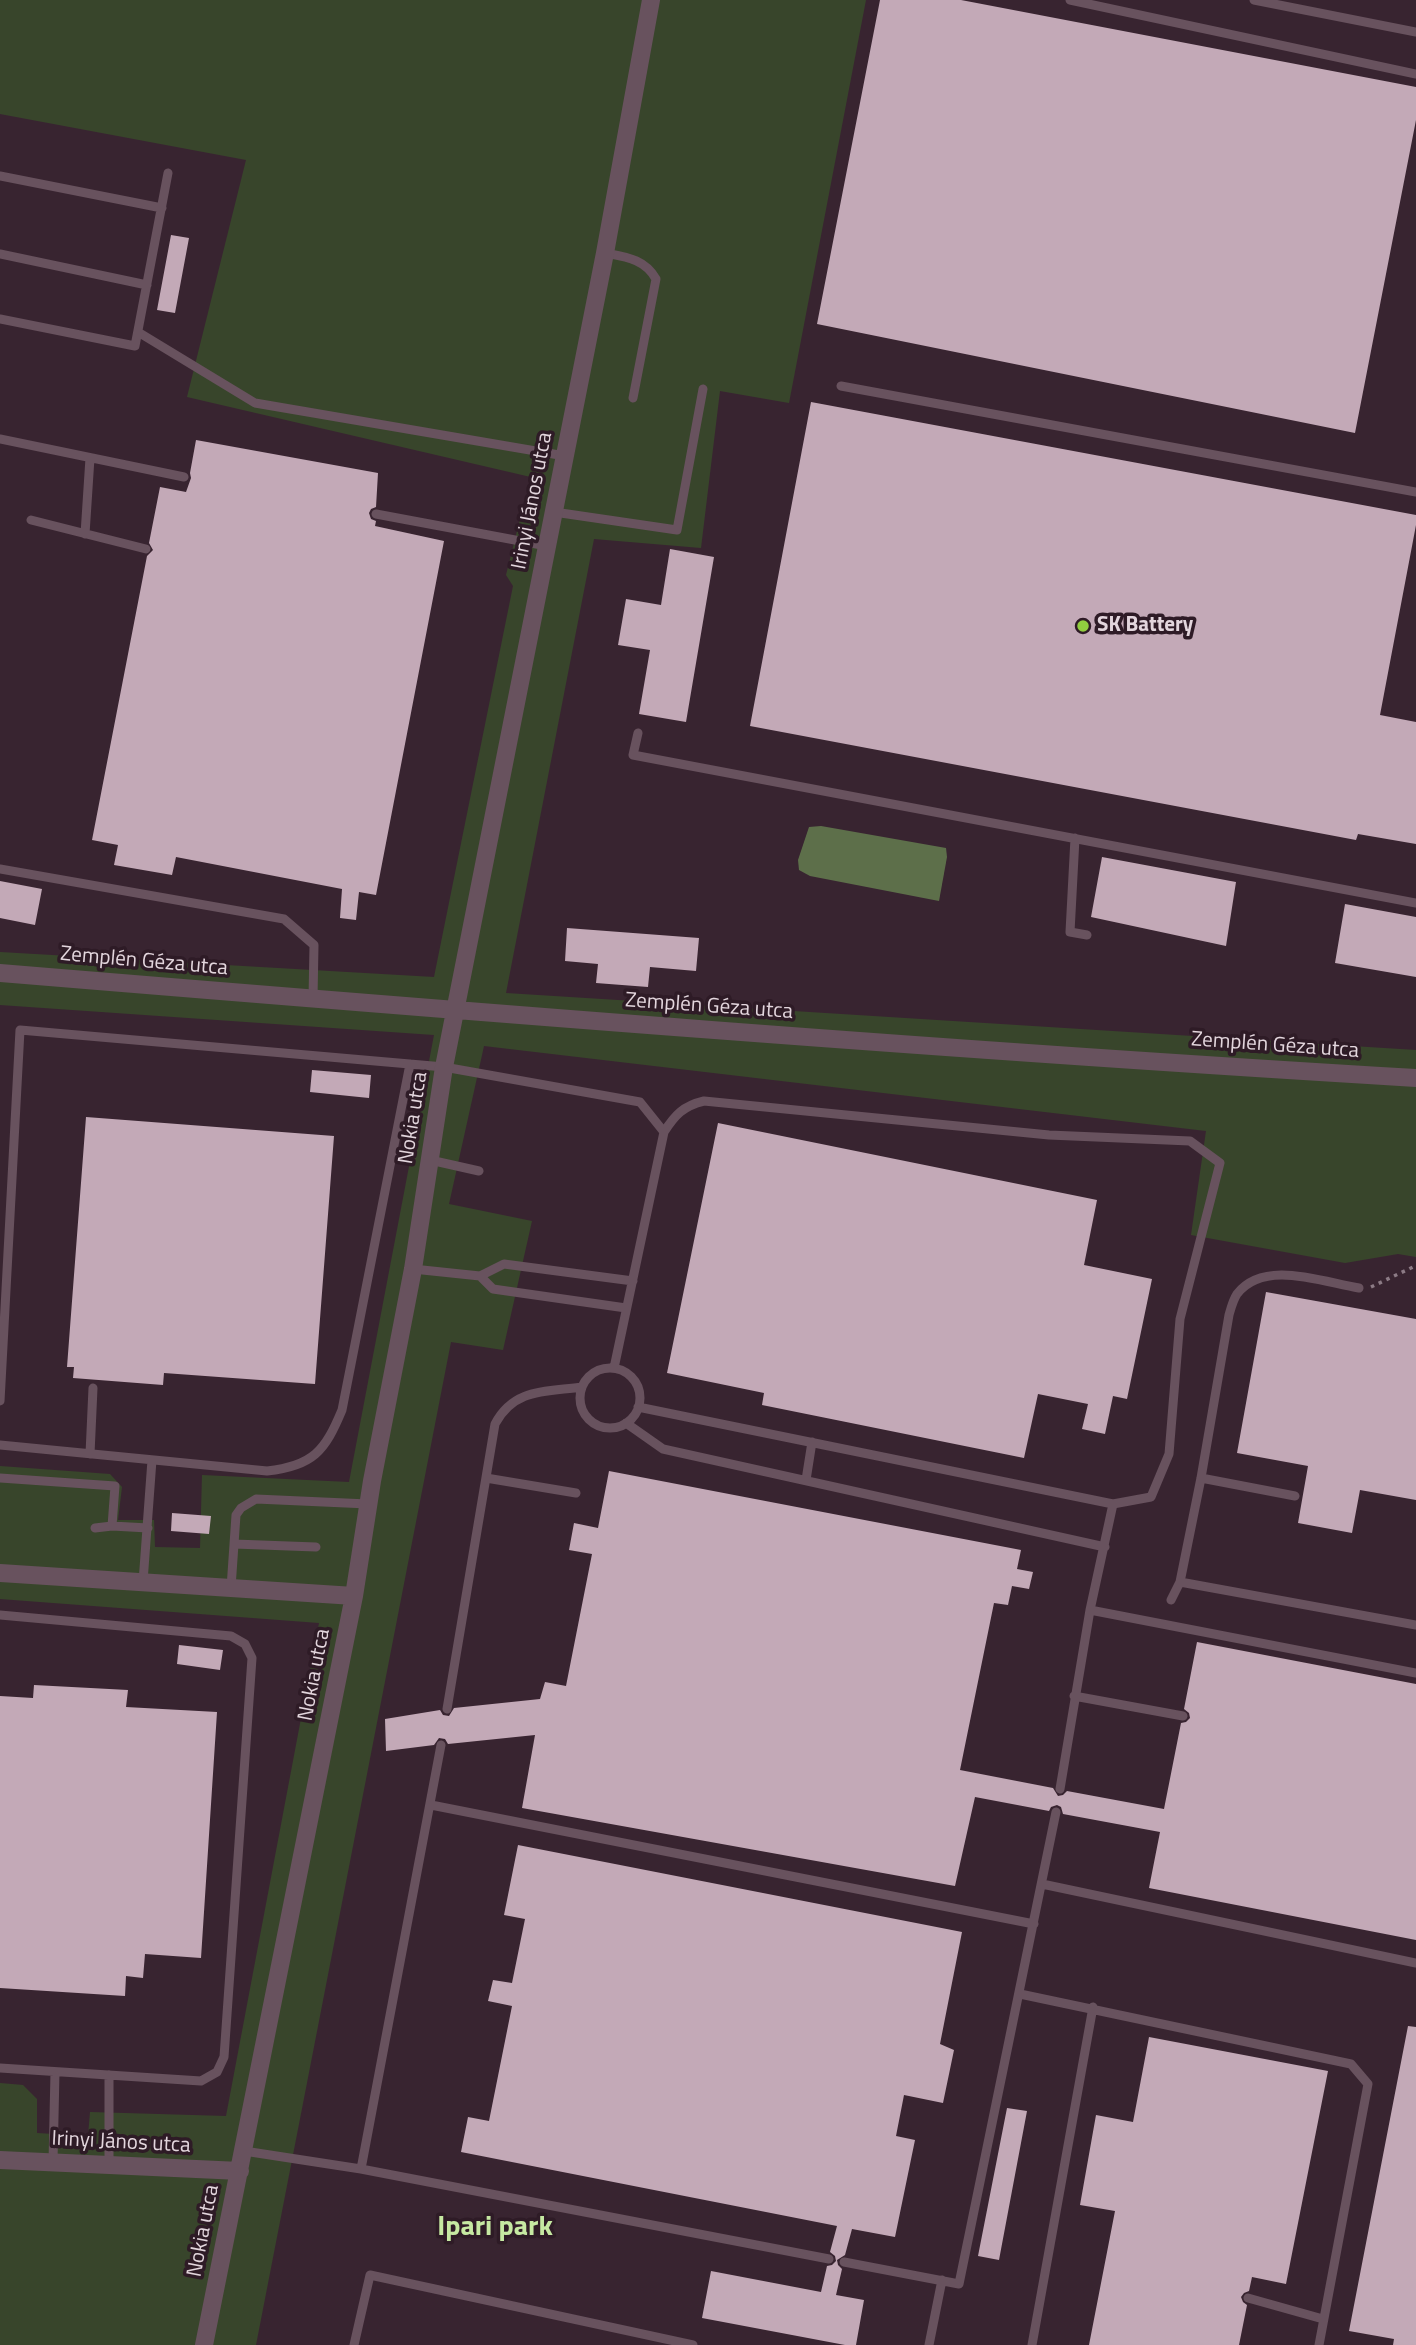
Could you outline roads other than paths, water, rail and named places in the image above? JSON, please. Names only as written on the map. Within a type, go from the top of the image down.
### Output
[{"type":"street","name":"Irinyi János utca","points":[[456,1011],[652,0]]},
{"type":"street","name":"Zemplén Géza utca","points":[[0,973],[456,1011],[1416,1079]]},
{"type":"street","name":"Nokia utca","points":[[204,2345],[354,1596],[368,1504],[413,1269],[444,1067],[456,1011]]},
{"type":"street","points":[[0,1573],[354,1596]]},
{"type":"street","name":"Irinyi János utca","points":[[0,2160],[240,2171]]},
{"type":"lane","points":[[1070,0],[1416,74]]},
{"type":"lane","points":[[1254,0],[1416,32]]},
{"type":"lane","points":[[0,319],[135,346],[168,173]]},
{"type":"lane","points":[[0,176],[162,208]]},
{"type":"lane","points":[[605,253],[634,258],[646,266],[656,279],[634,398]]},
{"type":"lane","points":[[0,254],[147,285]]},
{"type":"lane","points":[[138,332],[255,403],[565,456]]},
{"type":"lane","points":[[841,386],[1416,492]]},
{"type":"lane","points":[[554,512],[677,530],[703,389]]},
{"type":"lane","points":[[0,439],[184,477]]},
{"type":"lane","points":[[86,534],[90,458]]},
{"type":"lane","points":[[376,514],[547,545]]},
{"type":"lane","points":[[31,520],[146,549]]},
{"type":"lane","points":[[638,733],[633,755],[1416,903]]},
{"type":"lane","points":[[1075,838],[1070,932],[1087,935]]},
{"type":"lane","points":[[0,869],[284,919],[314,945],[313,999]]},
{"type":"lane","points":[[0,1401],[20,1030],[444,1067],[640,1102],[664,1132]]},
{"type":"lane","points":[[0,1445],[267,1471],[291,1468],[313,1456],[330,1439],[342,1410],[410,1063]]},
{"type":"lane","points":[[614,1368],[664,1132],[675,1114],[704,1101],[1049,1135],[1190,1141],[1220,1163],[1180,1319],[1168,1454],[1151,1497],[1112,1504],[638,1407]]},
{"type":"lane","points":[[430,1160],[480,1171]]},
{"type":"lane","points":[[413,1269],[480,1276],[505,1264],[633,1281]]},
{"type":"lane","points":[[1171,1600],[1180,1582],[1229,1315],[1235,1296],[1259,1277],[1278,1274],[1359,1288]]},
{"type":"lane","points":[[480,1276],[493,1289],[626,1308]]},
{"type":"lane","points":[[614,1368],[632,1378],[640,1397],[634,1416],[626,1423],[608,1428],[591,1421],[581,1405],[582,1387],[594,1373],[614,1368]]},
{"type":"lane","points":[[447,1709],[495,1424],[502,1411],[522,1396],[582,1387]]},
{"type":"lane","points":[[90,1454],[93,1388]]},
{"type":"lane","points":[[626,1423],[663,1449],[1105,1547]]},
{"type":"lane","points":[[806,1480],[812,1442]]},
{"type":"lane","points":[[144,1582],[152,1460]]},
{"type":"lane","points":[[0,1478],[116,1486],[112,1526]]},
{"type":"lane","points":[[486,1478],[576,1493]]},
{"type":"lane","points":[[1201,1478],[1294,1496]]},
{"type":"lane","points":[[231,1588],[236,1515],[241,1508],[256,1499],[368,1504]]},
{"type":"lane","points":[[1060,1789],[1074,1696],[1112,1504]]},
{"type":"lane","points":[[95,1528],[148,1528]]},
{"type":"lane","points":[[234,1544],[316,1547]]},
{"type":"lane","points":[[1180,1582],[1416,1625]]},
{"type":"lane","points":[[1090,1610],[1416,1673]]},
{"type":"lane","points":[[0,1615],[231,1636],[245,1644],[252,1658],[224,2057],[217,2072],[201,2081],[0,2068]]},
{"type":"lane","points":[[1074,1696],[1183,1716]]},
{"type":"lane","points":[[361,2169],[441,1745]]},
{"type":"lane","points":[[431,1805],[1034,1924]]},
{"type":"lane","points":[[844,2262],[959,2284],[1056,1812]]},
{"type":"lane","points":[[1042,1884],[1416,1962]]},
{"type":"lane","points":[[1020,1994],[1093,2007],[1351,2064],[1368,2084],[1318,2345]]},
{"type":"lane","points":[[1032,2345],[1093,2007]]},
{"type":"lane","points":[[53,2162],[55,2072]]},
{"type":"lane","points":[[108,2075],[109,2165]]},
{"type":"lane","points":[[244,2151],[361,2169],[828,2259]]},
{"type":"lane","points":[[354,2345],[370,2275],[693,2345]]},
{"type":"lane","points":[[929,2345],[942,2280]]},
{"type":"lane","points":[[1248,2298],[1323,2319]]},
{"type":"place","name":"SK Battery","points":[[1083,626]]},
{"type":"district","name":"Ipari park","points":[[495,2228]]}]
